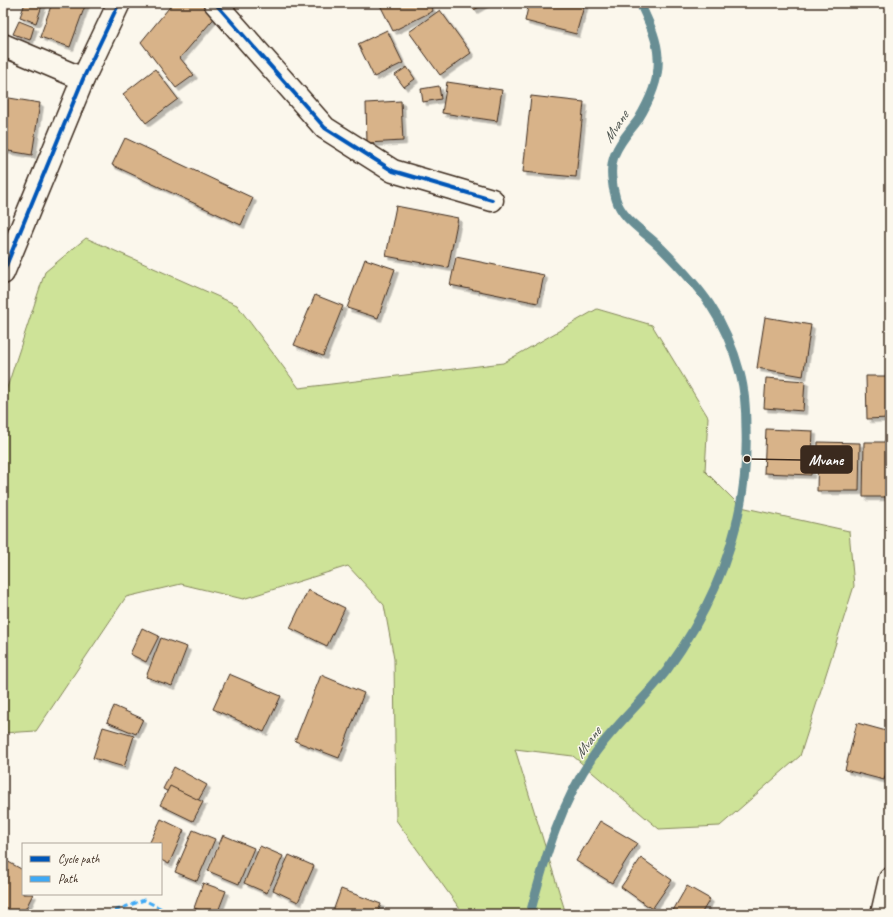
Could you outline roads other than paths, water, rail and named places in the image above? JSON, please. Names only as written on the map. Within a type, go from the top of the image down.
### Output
[{"type":"street","points":[[3,273],[83,79],[119,3]]},
{"type":"street","points":[[215,3],[325,128],[393,170],[492,200]]},
{"type":"street","points":[[3,45],[83,79]]},
{"type":"street","points":[[882,914],[890,879]]},
{"type":"waterway","name":"Mvane","points":[[530,914],[548,851],[573,790],[604,741],[650,691],[667,670],[702,614],[716,586],[736,525],[746,462],[746,422],[743,387],[734,353],[727,335],[719,319],[700,290],[655,242],[629,220],[619,207],[613,188],[613,159],[625,136],[638,120],[646,106],[653,90],[657,73],[658,57],[656,43],[652,29],[640,3]]},
{"type":"place","name":"Mvane","points":[[747,459]]}]
